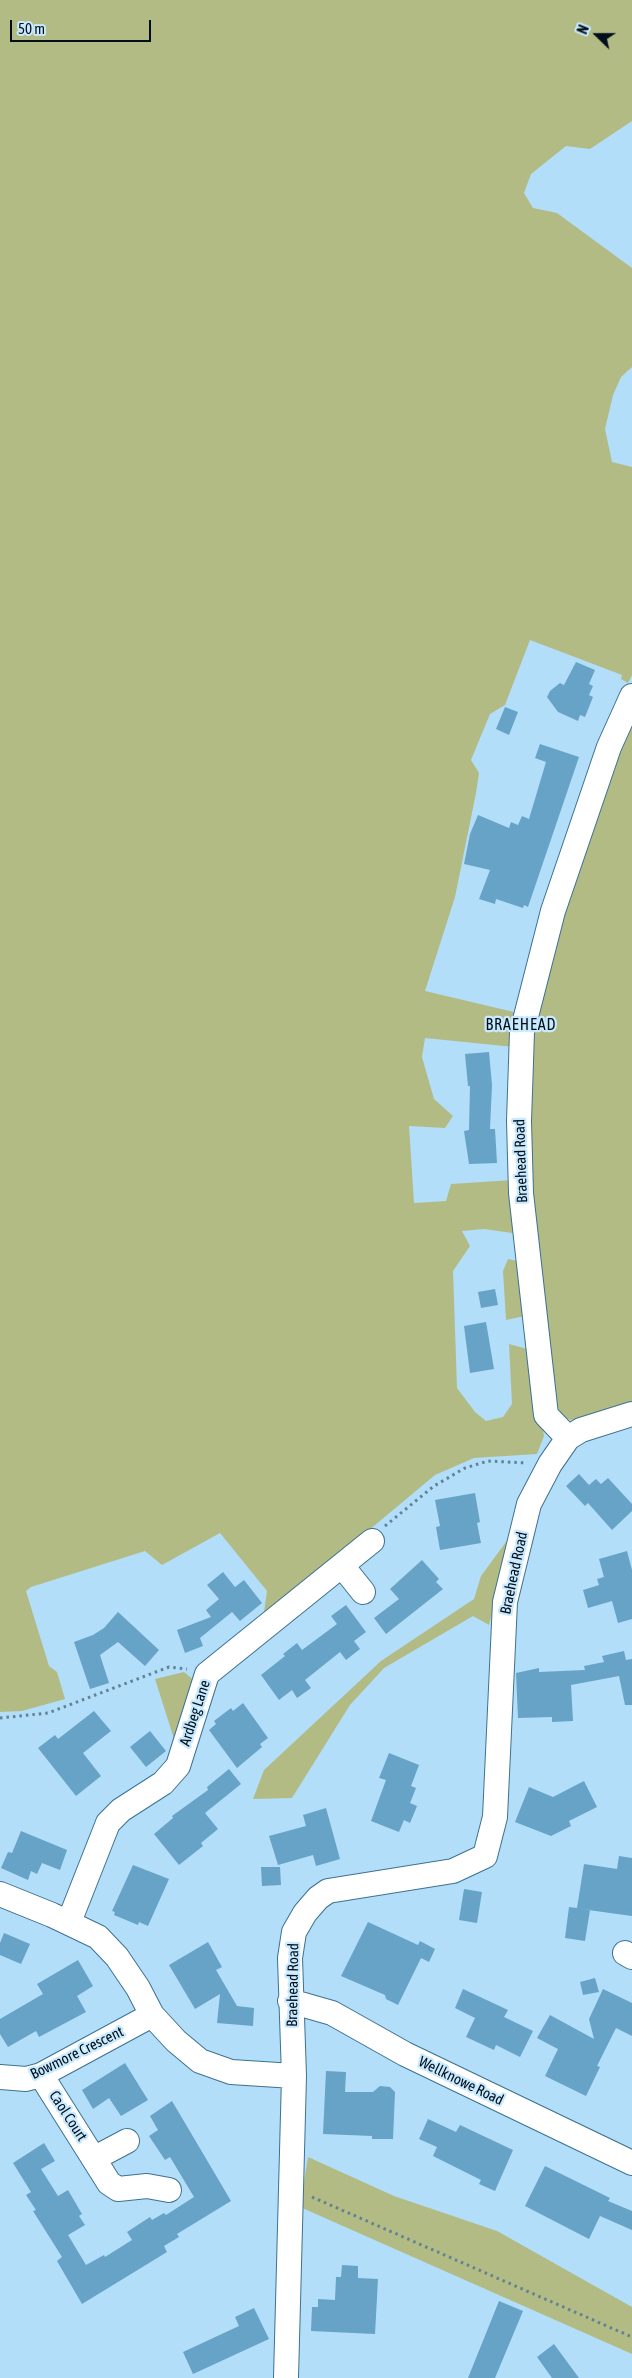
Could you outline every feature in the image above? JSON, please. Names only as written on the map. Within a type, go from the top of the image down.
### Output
[{"type":"street","name":"Braehead Road","points":[[286,2378],[294,2076],[290,1958],[294,1932],[305,1913],[318,1898],[328,1891],[452,1871],[485,1856],[495,1817],[504,1602],[529,1504],[550,1464],[568,1438],[546,1415],[521,1193],[519,1121],[522,1032],[553,911],[609,747],[632,696]]},
{"type":"street","points":[[568,1438],[580,1430],[632,1414]]},
{"type":"street","name":"Ardbeg Lane","points":[[69,1922],[108,1823],[121,1810],[163,1782],[178,1766],[207,1674],[372,1541]]},
{"type":"street","points":[[342,1567],[363,1592]]},
{"type":"street","points":[[0,1894],[69,1922],[98,1937],[117,1957],[138,1988],[152,2016],[176,2041],[200,2061],[231,2072],[294,2076]]},
{"type":"street","name":"Wellknowe Road","points":[[290,2001],[332,2013],[410,2047],[632,2163]]},
{"type":"street","name":"Bowmore Crescent","points":[[0,2078],[26,2079],[41,2075],[152,2016]]},
{"type":"street","name":"Caol Court","points":[[41,2075],[109,2182],[118,2189],[147,2186],[169,2190]]},
{"type":"street","name":"Caol Court","points":[[95,2158],[127,2141]]},
{"type":"path","points":[[372,1541],[387,1524],[434,1486],[465,1468],[488,1462],[550,1464]]},
{"type":"path","points":[[0,1718],[48,1713],[169,1667],[178,1666],[207,1674]]},
{"type":"path","points":[[291,2187],[632,2337]]},
{"type":"green space","points":[[0,0],[632,0],[632,121],[590,149],[566,146],[531,174],[524,193],[533,208],[557,213],[632,268],[632,367],[621,377],[613,395],[605,429],[612,462],[632,467],[632,675],[628,683],[621,679],[622,675],[530,640],[505,705],[490,714],[471,760],[479,773],[476,793],[455,897],[425,991],[518,1013],[514,1047],[425,1038],[422,1057],[434,1099],[453,1116],[445,1128],[409,1126],[414,1203],[446,1201],[451,1184],[513,1180],[519,1231],[512,1233],[484,1229],[462,1231],[470,1246],[453,1271],[457,1388],[475,1412],[486,1421],[503,1417],[512,1404],[509,1344],[531,1350],[544,1436],[537,1454],[474,1458],[435,1475],[368,1531],[264,1612],[267,1591],[220,1533],[162,1565],[145,1551],[31,1587],[26,1591],[49,1666],[57,1672],[65,1699],[22,1711],[0,1712]]},
{"type":"green space","points":[[632,720],[632,1403],[574,1421],[562,1417],[552,1391],[530,1229],[526,1067],[546,956]]},
{"type":"green space","points":[[508,1259],[522,1262],[525,1316],[506,1320],[503,1271]]},
{"type":"green space","points":[[514,1531],[489,1625],[473,1616],[384,1668],[350,1705],[292,1798],[253,1799],[264,1770],[381,1661],[474,1599],[481,1576]]},
{"type":"green space","points":[[184,1672],[195,1681],[175,1742],[155,1679]]},
{"type":"green space","points":[[308,2157],[394,2196],[497,2231],[632,2307],[632,2354],[300,2207]]},
{"type":"building","points":[[576,662],[595,670],[589,684],[593,686],[589,695],[593,697],[585,717],[580,715],[578,721],[558,712],[547,697],[550,691],[560,683],[564,685]]},
{"type":"building","points":[[505,707],[518,712],[509,735],[496,729]]},
{"type":"building","points":[[540,744],[579,757],[528,907],[524,905],[523,908],[496,899],[495,904],[479,899],[490,870],[464,864],[470,834],[478,815],[509,828],[511,822],[518,825],[522,816],[529,819],[546,762],[535,758]]},
{"type":"building","points":[[489,1052],[492,1085],[490,1129],[495,1129],[497,1163],[469,1164],[464,1131],[469,1130],[470,1086],[468,1086],[465,1054]]},
{"type":"building","points":[[495,1289],[498,1305],[481,1308],[478,1292]]},
{"type":"building","points":[[486,1322],[494,1369],[470,1373],[464,1326]]},
{"type":"building","points":[[579,1474],[589,1485],[596,1479],[601,1484],[608,1478],[632,1504],[632,1511],[612,1530],[588,1503],[585,1506],[566,1486]]},
{"type":"building","points":[[475,1493],[480,1522],[477,1523],[481,1543],[440,1550],[436,1527],[440,1526],[435,1500]]},
{"type":"building","points":[[627,1551],[632,1570],[632,1619],[618,1623],[612,1601],[588,1608],[583,1590],[599,1585],[597,1579],[604,1577],[599,1559]]},
{"type":"building","points":[[422,1560],[439,1579],[436,1582],[443,1589],[386,1634],[374,1618],[399,1599],[390,1589]]},
{"type":"building","points":[[223,1572],[235,1587],[244,1580],[262,1603],[240,1621],[232,1612],[200,1638],[203,1646],[185,1653],[177,1630],[211,1617],[206,1610],[219,1599],[207,1585]]},
{"type":"building","points":[[346,1605],[366,1632],[354,1641],[360,1649],[346,1660],[340,1652],[305,1680],[311,1688],[297,1698],[292,1690],[279,1700],[261,1675],[285,1656],[283,1654],[297,1643],[302,1650],[337,1624],[331,1616]]},
{"type":"building","points":[[118,1612],[159,1650],[145,1666],[118,1642],[100,1655],[109,1683],[90,1689],[74,1642],[93,1635],[104,1628]]},
{"type":"building","points":[[624,1651],[626,1660],[632,1659],[632,1705],[625,1705],[619,1676],[571,1685],[573,1721],[552,1722],[552,1717],[518,1718],[516,1673],[539,1668],[539,1672],[585,1670],[584,1666],[604,1662],[602,1656]]},
{"type":"building","points":[[243,1703],[268,1738],[260,1744],[262,1747],[237,1768],[209,1730],[216,1724],[214,1721],[231,1708],[233,1711]]},
{"type":"building","points":[[94,1711],[111,1731],[83,1753],[101,1776],[76,1796],[38,1748],[55,1735],[58,1739]]},
{"type":"building","points":[[150,1731],[166,1751],[146,1767],[130,1747]]},
{"type":"building","points":[[389,1753],[419,1765],[411,1786],[416,1788],[410,1803],[417,1806],[410,1823],[404,1820],[399,1832],[371,1821],[386,1780],[379,1778]]},
{"type":"building","points":[[229,1769],[241,1784],[205,1813],[218,1829],[201,1843],[203,1846],[179,1865],[154,1834],[173,1818],[172,1816],[208,1790],[207,1787]]},
{"type":"building","points":[[584,1781],[597,1807],[569,1821],[571,1826],[551,1836],[515,1822],[529,1787],[553,1797]]},
{"type":"building","points":[[326,1808],[340,1859],[316,1866],[313,1855],[278,1865],[269,1836],[306,1826],[303,1815]]},
{"type":"building","points":[[21,1831],[67,1850],[60,1870],[42,1863],[37,1874],[31,1871],[28,1880],[1,1868],[8,1852],[12,1853]]},
{"type":"building","points":[[619,1856],[632,1858],[632,1916],[590,1910],[585,1941],[565,1938],[569,1907],[577,1908],[584,1864],[617,1869]]},
{"type":"building","points":[[133,1865],[169,1879],[148,1926],[139,1922],[138,1925],[114,1915],[115,1912],[112,1911]]},
{"type":"building","points":[[261,1867],[280,1867],[281,1885],[262,1886]]},
{"type":"building","points":[[464,1889],[482,1892],[477,1923],[459,1920]]},
{"type":"building","points":[[368,1922],[418,1945],[420,1941],[435,1949],[429,1962],[421,1958],[398,2005],[386,1999],[385,1995],[341,1976]]},
{"type":"building","points":[[4,1933],[30,1944],[21,1964],[0,1955],[0,1943]]},
{"type":"building","points":[[208,1942],[222,1967],[216,1970],[237,2006],[254,2008],[253,2026],[217,2023],[220,1994],[195,2009],[169,1965]]},
{"type":"building","points":[[78,1960],[93,1986],[77,1996],[86,2012],[39,2037],[36,2031],[8,2047],[0,2034],[0,2019],[43,1994],[37,1984]]},
{"type":"building","points":[[595,1978],[599,1992],[583,1995],[580,1982]]},
{"type":"building","points":[[463,1989],[508,2010],[504,2017],[533,2031],[520,2057],[496,2045],[494,2050],[466,2037],[475,2018],[455,2008]]},
{"type":"building","points":[[603,1989],[632,2003],[632,2036],[616,2028],[597,2066],[600,2067],[586,2096],[545,2076],[558,2049],[537,2038],[550,2015],[594,2039],[589,2019]]},
{"type":"building","points":[[125,2063],[148,2100],[121,2116],[109,2098],[93,2109],[82,2090]]},
{"type":"building","points":[[326,2071],[346,2072],[345,2092],[373,2092],[380,2086],[390,2087],[395,2092],[393,2139],[323,2134]]},
{"type":"building","points":[[172,2101],[231,2201],[177,2234],[179,2237],[164,2246],[167,2252],[82,2304],[57,2261],[62,2257],[33,2211],[36,2210],[26,2195],[31,2192],[13,2163],[44,2143],[55,2161],[41,2169],[58,2196],[68,2190],[82,2214],[79,2216],[85,2225],[68,2235],[86,2265],[104,2255],[105,2257],[132,2240],[127,2232],[150,2217],[152,2220],[164,2213],[166,2215],[194,2197],[170,2157],[165,2160],[149,2136],[158,2130],[150,2116]]},
{"type":"building","points":[[428,2119],[456,2132],[460,2125],[513,2150],[495,2191],[479,2184],[481,2180],[433,2156],[437,2147],[419,2139]]},
{"type":"building","points":[[545,2166],[610,2198],[608,2201],[632,2211],[632,2230],[600,2216],[589,2239],[525,2206]]},
{"type":"building","points":[[342,2265],[358,2266],[358,2278],[378,2279],[375,2334],[311,2331],[312,2307],[318,2307],[318,2299],[335,2300],[336,2277],[341,2277]]},
{"type":"building","points":[[499,2301],[523,2311],[495,2378],[468,2378]]},
{"type":"building","points":[[254,2308],[269,2339],[193,2374],[183,2352],[239,2326],[235,2317]]},
{"type":"building","points":[[554,2344],[579,2378],[552,2378],[537,2357]]},
{"type":"district","name":"BRAEHEAD","points":[[521,1025]]}]
